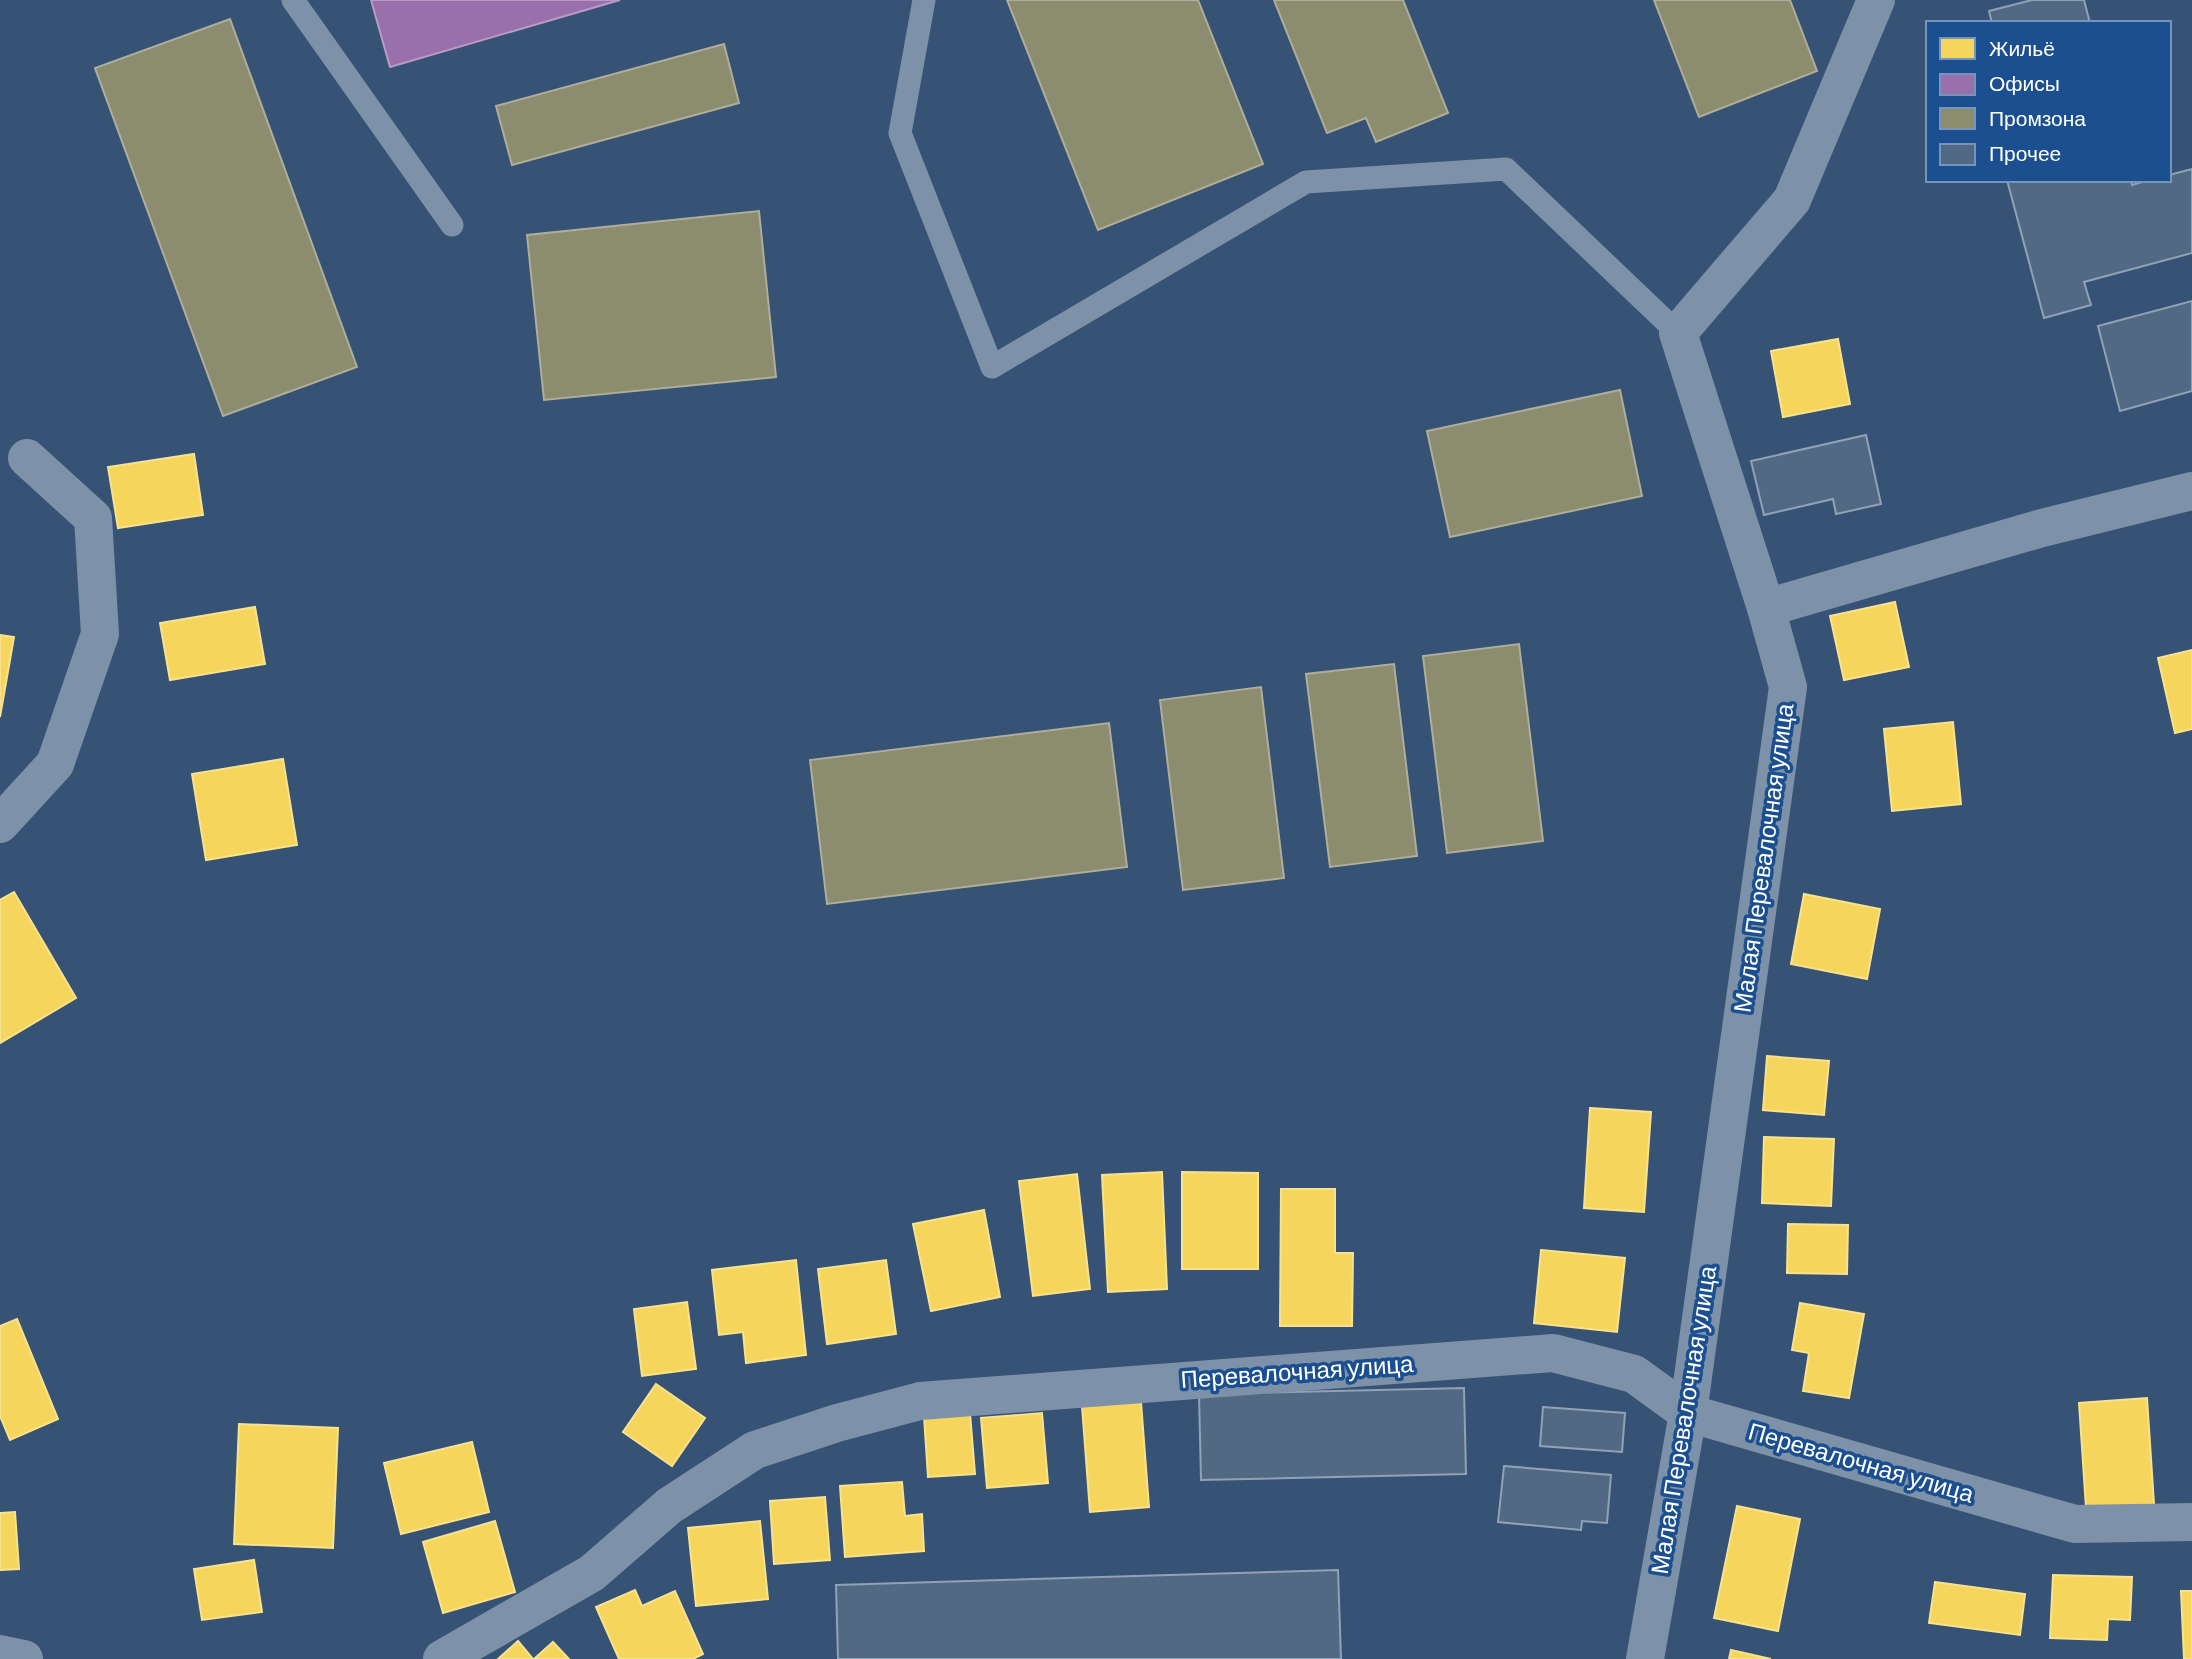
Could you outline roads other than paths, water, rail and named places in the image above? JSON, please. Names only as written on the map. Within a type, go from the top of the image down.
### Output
[{"type":"street","points":[[1678,332],[1792,200],[1876,0]]},
{"type":"street","name":"Малая Перевалочная улица","points":[[1645,1659],[1688,1413],[1788,687],[1766,608],[1678,332]]},
{"type":"street","points":[[0,824],[55,764],[100,634],[93,517],[27,458]]},
{"type":"street","points":[[1766,608],[2042,528],[2192,491]]},
{"type":"street","name":"Перевалочная улица","points":[[442,1659],[592,1573],[669,1506],[755,1450],[838,1423],[920,1401],[1553,1353],[1633,1374],[1688,1413],[2075,1524],[2192,1522]]},
{"type":"street","points":[[0,1654],[24,1659]]},
{"type":"lane","points":[[293,0],[452,225]]},
{"type":"lane","points":[[924,0],[900,133],[992,367],[1306,182],[1506,169],[1678,332]]}]
